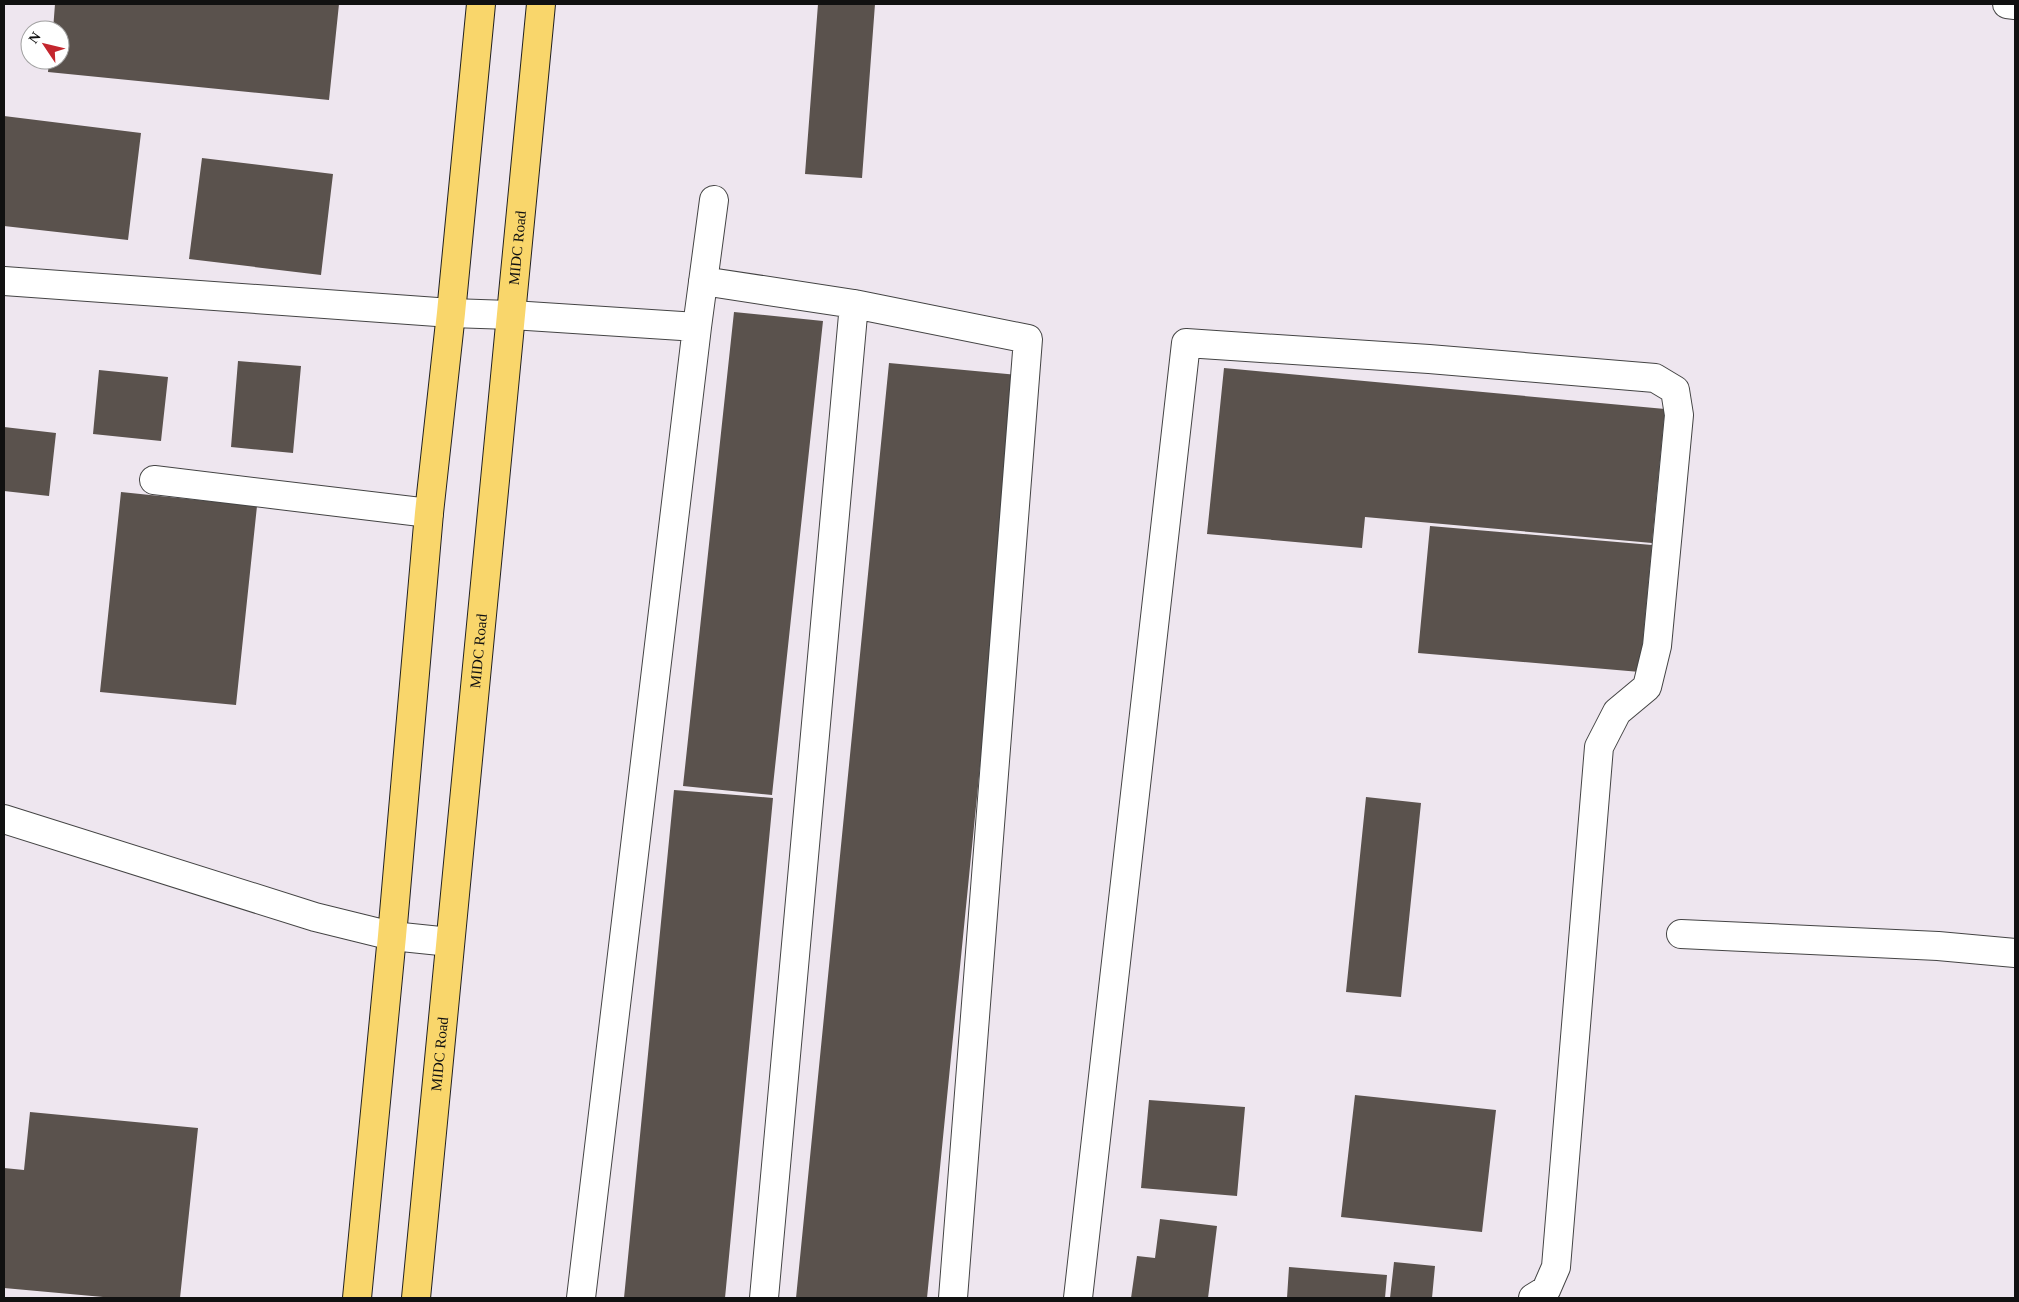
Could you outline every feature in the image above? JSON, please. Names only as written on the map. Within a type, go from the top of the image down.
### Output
[{"type":"main road","points":[[357,1298],[392,936],[429,513],[451,313],[481,4]]},
{"type":"main road","name":"MIDC Road","points":[[416,1298],[541,4]]},
{"type":"street","points":[[2007,4],[2015,5]]},
{"type":"street","points":[[581,1298],[697,327],[714,200]]},
{"type":"street","points":[[4,281],[451,313],[697,327]]},
{"type":"street","points":[[703,281],[854,304],[1028,339],[953,1298]]},
{"type":"street","points":[[764,1298],[854,304]]},
{"type":"street","points":[[1078,1298],[1186,343],[1429,359],[1655,378],[1675,390],[1679,415],[1656,646],[1647,687],[1617,712],[1599,746],[1556,1267],[1546,1290],[1533,1298]]},
{"type":"street","points":[[154,480],[429,513]]},
{"type":"street","points":[[4,819],[315,917],[392,936],[450,942]]},
{"type":"street","points":[[1681,934],[1938,946],[2015,953]]},
{"type":"shaded area","points":[[4,4],[2015,4],[2015,1298],[4,1298]]},
{"type":"building","points":[[55,4],[339,4],[329,100],[48,72],[48,70],[70,70],[70,20],[54,20]]},
{"type":"building","points":[[818,4],[875,4],[862,178],[805,174]]},
{"type":"building","points":[[4,116],[141,133],[128,240],[4,226]]},
{"type":"building","points":[[202,158],[333,174],[321,275],[189,259]]},
{"type":"building","points":[[734,312],[823,321],[772,795],[683,786]]},
{"type":"building","points":[[238,361],[301,366],[293,453],[231,447]]},
{"type":"building","points":[[889,363],[1019,375],[927,1298],[796,1298]]},
{"type":"building","points":[[1224,368],[1665,409],[1652,543],[1365,517],[1362,548],[1207,534]]},
{"type":"building","points":[[99,370],[168,377],[161,441],[93,434]]},
{"type":"building","points":[[4,427],[56,433],[49,496],[4,491]]},
{"type":"building","points":[[121,492],[257,506],[236,705],[100,692]]},
{"type":"building","points":[[1430,526],[1652,545],[1640,672],[1418,653]]},
{"type":"building","points":[[674,790],[773,798],[725,1298],[624,1298]]},
{"type":"building","points":[[1366,797],[1421,803],[1401,997],[1346,992]]},
{"type":"building","points":[[1355,1095],[1496,1110],[1482,1232],[1341,1217]]},
{"type":"building","points":[[1149,1100],[1245,1107],[1237,1196],[1141,1188]]},
{"type":"building","points":[[30,1112],[198,1128],[180,1298],[114,1298],[4,1288],[4,1168],[24,1170]]},
{"type":"building","points":[[1160,1219],[1217,1226],[1208,1298],[1131,1298],[1137,1256],[1155,1258]]},
{"type":"building","points":[[1394,1262],[1435,1266],[1432,1298],[1390,1298]]},
{"type":"building","points":[[1289,1267],[1387,1275],[1385,1298],[1287,1298]]}]
